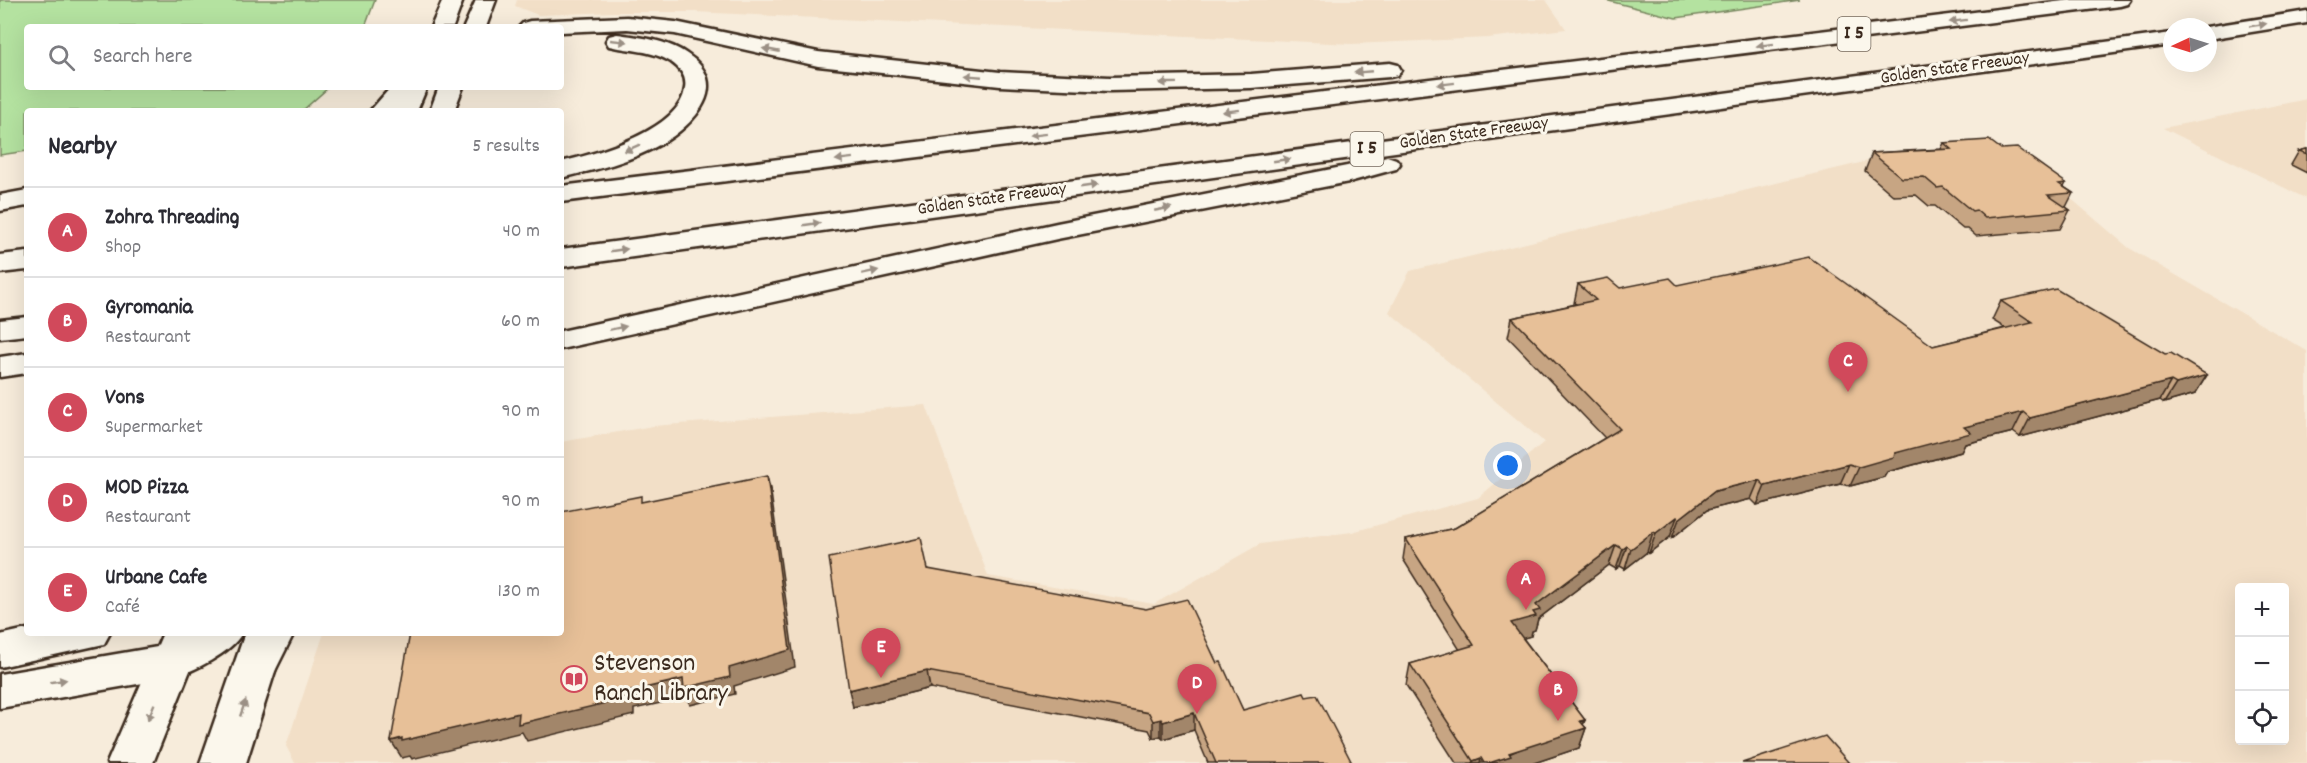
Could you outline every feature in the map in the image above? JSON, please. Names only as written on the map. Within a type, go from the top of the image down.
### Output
[{"type":"main road","points":[[443,24],[453,0]]},
{"type":"main road","points":[[476,24],[486,0]]},
{"type":"main road","name":"I 5","points":[[564,194],[2121,0]]},
{"type":"main road","points":[[2217,32],[2307,17]]},
{"type":"main road","points":[[564,24],[627,23],[675,28],[708,37],[829,60],[1000,79],[1110,84],[1251,81],[1463,64],[1587,66]]},
{"type":"main road","points":[[564,40],[598,39],[647,45],[670,53],[690,65],[698,79],[698,95],[687,113],[662,133],[631,149],[564,169]]},
{"type":"main road","name":"Golden State Freeway","points":[[564,258],[2163,40]]},
{"type":"main road","points":[[385,108],[401,90]]},
{"type":"main road","points":[[406,108],[414,90]]},
{"type":"main road","points":[[443,108],[450,90]]},
{"type":"main road","points":[[564,339],[1079,226],[1349,174],[1539,125]]},
{"type":"main road","points":[[0,203],[24,199]]},
{"type":"main road","points":[[0,244],[24,241]]},
{"type":"main road","points":[[0,264],[24,261]]},
{"type":"main road","points":[[0,329],[24,326]]},
{"type":"main road","points":[[0,367],[24,363]]},
{"type":"main road","points":[[0,651],[74,636]]},
{"type":"main road","points":[[0,691],[178,647],[212,636]]},
{"type":"main road","points":[[223,763],[266,644]]},
{"type":"main road","points":[[130,763],[178,647]]},
{"type":"shaded area","points":[[517,0],[1546,0],[1566,29],[1488,38],[1352,44],[695,12],[538,15],[515,6]]},
{"type":"shaded area","points":[[2307,99],[2307,199],[2163,128]]},
{"type":"shaded area","points":[[1910,151],[2021,156],[2129,248],[2307,351],[2307,763],[295,763],[286,746],[323,636],[564,636],[564,441],[653,426],[926,405],[988,576],[1154,604],[1260,544],[1352,532],[1478,498],[1544,442],[1389,312],[1410,271]]},
{"type":"green space","points":[[0,0],[375,0],[366,24],[24,24],[24,90],[326,90],[305,108],[24,108],[24,151],[0,155]]},
{"type":"green space","points":[[1605,0],[1800,0],[1676,18]]},
{"type":"building","points":[[1989,140],[2001,149],[2017,148],[2066,183],[2059,184],[2073,193],[2048,195],[2070,210],[1985,218],[1976,210],[1972,211],[1943,187],[1937,188],[1924,177],[1902,178],[1872,153],[1951,149],[1944,143]]},
{"type":"building","points":[[1809,257],[1933,346],[2032,322],[2001,301],[2056,289],[2165,354],[2171,353],[2207,375],[2176,384],[2171,381],[2030,418],[2023,412],[1964,427],[1971,433],[1895,453],[1894,457],[1859,467],[1849,464],[1765,486],[1759,480],[1715,491],[1679,519],[1677,517],[1656,533],[1653,532],[1631,549],[1627,546],[1623,549],[1616,545],[1536,605],[1540,610],[1533,612],[1536,616],[1511,623],[1585,720],[1580,721],[1586,728],[1509,753],[1511,756],[1489,763],[1484,763],[1481,758],[1473,761],[1410,664],[1474,645],[1406,539],[1455,528],[1620,429],[1512,318],[1596,300],[1578,284],[1608,278],[1620,288],[1670,278],[1677,285]]},
{"type":"building","points":[[767,476],[790,650],[729,668],[730,677],[684,688],[683,679],[627,692],[627,698],[518,724],[519,713],[402,741],[402,738],[391,741],[409,636],[564,636],[564,511],[641,496],[641,502]]},
{"type":"building","points":[[921,538],[928,569],[1146,609],[1187,599],[1217,663],[1221,662],[1243,710],[1304,693],[1306,697],[1317,695],[1352,763],[1216,763],[1194,713],[1163,722],[1161,719],[1153,721],[1149,713],[927,671],[849,690],[829,558]]},
{"type":"building","points":[[1825,736],[1849,763],[1742,763]]},
{"type":"place","name":"Vons","points":[[1848,392]]},
{"type":"place","name":"Zohra Threading","points":[[1526,610]]},
{"type":"place","name":"Urbane Cafe","points":[[881,678]]},
{"type":"place","name":"Stevenson Ranch Library","points":[[574,679]]},
{"type":"place","name":"MOD Pizza","points":[[1197,714]]},
{"type":"place","name":"Gyromania","points":[[1558,721]]}]
